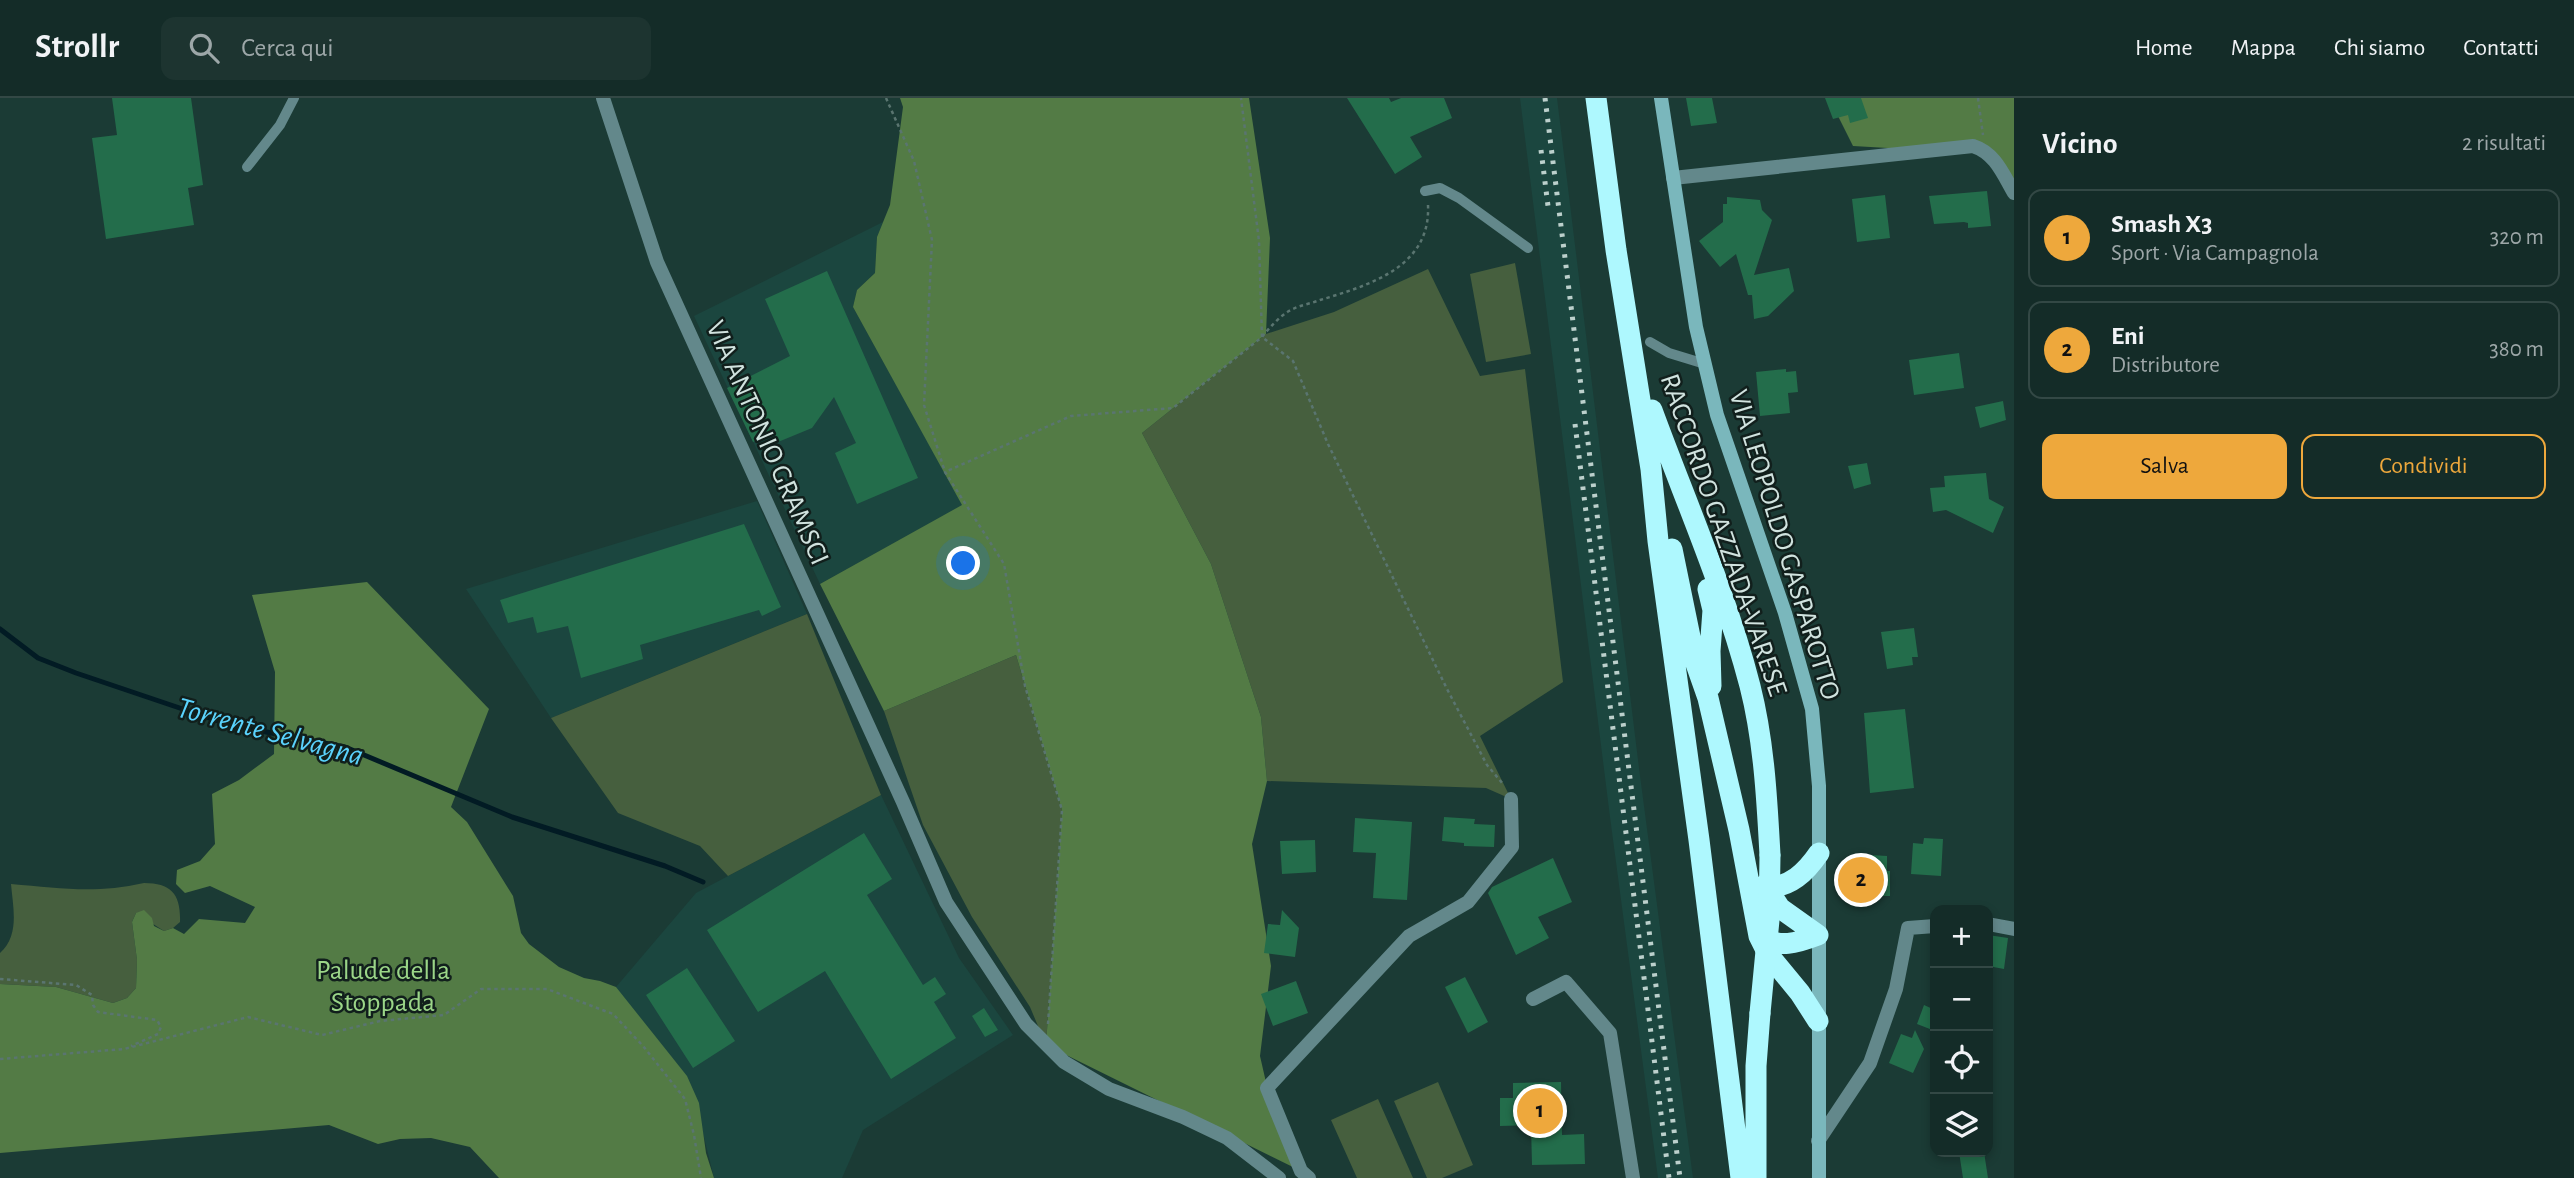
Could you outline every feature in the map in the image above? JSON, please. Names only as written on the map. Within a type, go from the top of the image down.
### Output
[{"type":"highway","name":"RACCORDO GAZZADA-VARESE","points":[[1596,98],[1616,250],[1651,469],[1658,541],[1741,1178]]},
{"type":"highway","name":"RACCORDO GAZZADA-VARESE","points":[[1637,370],[1701,538],[1750,685],[1758,725],[1770,855],[1769,920],[1756,1066],[1756,1178]]},
{"type":"highway","points":[[1662,438],[1713,610],[1711,688],[1708,698]]},
{"type":"highway","points":[[1651,469],[1668,530],[1695,661],[1708,698],[1739,830],[1759,936],[1768,954],[1800,993],[1818,1021]]},
{"type":"highway","points":[[1739,830],[1766,887],[1780,908],[1818,934]]},
{"type":"highway","points":[[1766,887],[1777,888],[1788,883],[1806,870],[1819,853]]},
{"type":"highway","points":[[1759,936],[1769,943],[1779,944],[1794,943],[1818,934]]},
{"type":"main road","name":"VIA LEOPOLDO GASPAROTTO","points":[[1661,98],[1704,364],[1717,415],[1785,613],[1812,709],[1819,786],[1819,1178]]},
{"type":"street","name":"VIA ANTONIO GRAMSCI","points":[[603,98],[657,262],[946,902],[1026,1024],[1064,1062],[1109,1089],[1227,1138],[1279,1178]]},
{"type":"street","points":[[1673,178],[1973,146],[1985,150],[2000,167],[2014,193]]},
{"type":"street","points":[[1309,1178],[1301,1171],[1267,1088],[1409,936],[1468,902],[1511,847],[1511,799]]},
{"type":"street","points":[[1993,925],[2014,929]]},
{"type":"street","points":[[1818,1141],[1870,1063],[1896,989],[1908,928],[1930,926]]},
{"type":"street","points":[[1533,999],[1566,982],[1610,1033],[1633,1178]]},
{"type":"lane","points":[[247,167],[280,125],[294,98]]},
{"type":"lane","points":[[1425,191],[1440,188],[1459,198],[1528,248]]},
{"type":"lane","points":[[1650,342],[1669,353],[1704,364]]},
{"type":"path","points":[[886,98],[915,161],[932,240],[924,405],[944,472],[1004,564],[1025,686],[1062,810],[1046,1045]]},
{"type":"path","points":[[1241,98],[1259,241],[1262,337]]},
{"type":"path","points":[[1978,98],[1983,134],[1981,149]]},
{"type":"path","points":[[944,472],[1071,416],[1173,408],[1262,337],[1287,312],[1373,282],[1413,256],[1429,225],[1425,191]]},
{"type":"path","points":[[1262,337],[1293,361],[1328,444],[1447,689],[1487,765],[1503,784]]},
{"type":"path","points":[[0,979],[76,985],[92,995],[97,1012],[157,1020],[161,1027],[158,1034],[124,1049]]},
{"type":"path","points":[[0,1059],[124,1049],[248,1017],[322,1035],[380,1021],[444,1015],[481,989],[547,989],[613,1014],[643,1046],[685,1099],[701,1178]]},
{"type":"shaded area","points":[[1520,98],[1557,98],[1639,768],[1693,1178],[1658,1178]]},
{"type":"shaded area","points":[[883,222],[877,237],[875,273],[857,290],[853,307],[963,505],[820,584],[694,316]]},
{"type":"shaded area","points":[[757,501],[807,614],[551,718],[466,589]]},
{"type":"shaded area","points":[[881,795],[959,958],[1013,1035],[863,1130],[842,1178],[714,1178],[702,1129],[616,987],[696,893]]},
{"type":"green space","points":[[900,98],[1249,98],[1270,238],[1266,334],[1142,433],[1211,564],[1261,717],[1267,781],[1252,844],[1271,966],[1260,1056],[1276,1126],[1301,1171],[1046,1045],[1062,810],[1016,655],[884,711],[820,584],[962,505],[853,307],[857,290],[875,273],[877,237],[890,205],[903,107]]},
{"type":"green space","points":[[1829,98],[2014,98],[2014,184],[2001,166],[1975,153],[1853,146]]},
{"type":"green space","points":[[1515,263],[1531,354],[1486,362],[1470,274]]},
{"type":"green space","points":[[1428,269],[1480,376],[1525,369],[1563,682],[1480,736],[1511,799],[1486,788],[1267,781],[1261,717],[1211,564],[1142,433],[1266,334],[1334,312]]},
{"type":"green space","name":"Palude della Stoppada","points":[[367,582],[489,709],[451,807],[467,822],[513,896],[521,933],[529,944],[559,967],[584,978],[616,987],[687,1076],[699,1103],[706,1153],[714,1178],[499,1178],[470,1147],[431,1138],[400,1139],[378,1144],[329,1125],[0,1153],[0,984],[56,987],[113,1003],[127,998],[136,988],[137,960],[132,922],[136,913],[144,910],[152,918],[154,926],[164,931],[173,928],[184,934],[199,919],[245,923],[255,907],[210,886],[185,893],[176,884],[177,870],[200,861],[215,844],[212,794],[239,780],[274,754],[275,672],[252,595]]},
{"type":"green space","points":[[807,614],[881,795],[728,876],[700,846],[618,813],[551,718]]},
{"type":"green space","points":[[1016,655],[1062,810],[1046,1045],[1030,1007],[972,917],[923,825],[884,711]]},
{"type":"green space","points":[[144,883],[162,885],[173,892],[179,905],[180,922],[164,931],[136,913],[132,922],[137,960],[136,988],[127,998],[113,1003],[56,987],[0,984],[0,953],[13,930],[11,884],[93,889]]},
{"type":"green space","points":[[1438,1082],[1473,1165],[1442,1178],[1427,1178],[1394,1101]]},
{"type":"green space","points":[[1378,1099],[1413,1178],[1357,1178],[1331,1120]]},
{"type":"building","points":[[112,98],[191,98],[203,185],[188,188],[194,225],[106,239],[92,138],[117,135]]},
{"type":"building","points":[[1347,98],[1389,98],[1391,102],[1401,98],[1444,98],[1452,118],[1410,137],[1422,157],[1395,174]]},
{"type":"building","points":[[1686,98],[1712,98],[1717,123],[1691,126]]},
{"type":"building","points":[[1825,98],[1861,98],[1868,118],[1850,123],[1848,115],[1833,119]]},
{"type":"building","points":[[1987,191],[1991,226],[1968,228],[1968,223],[1964,222],[1934,224],[1929,196]]},
{"type":"building","points":[[1885,195],[1890,238],[1857,242],[1852,199]]},
{"type":"building","points":[[1727,197],[1760,200],[1762,210],[1772,220],[1754,275],[1789,268],[1794,291],[1768,316],[1754,319],[1752,295],[1748,295],[1736,254],[1720,267],[1699,241],[1723,222],[1723,204],[1727,204]]},
{"type":"building","points":[[827,271],[918,478],[857,504],[835,453],[856,443],[834,397],[812,428],[778,442],[775,434],[753,442],[727,388],[790,356],[765,299]]},
{"type":"building","points":[[1959,353],[1964,388],[1914,395],[1909,360]]},
{"type":"building","points":[[1786,369],[1786,372],[1796,371],[1798,392],[1788,393],[1790,413],[1760,416],[1756,372]]},
{"type":"building","points":[[2003,401],[2006,420],[1980,428],[1975,407]]},
{"type":"building","points":[[1867,463],[1871,484],[1854,489],[1848,466]]},
{"type":"building","points":[[1986,473],[1989,499],[2004,507],[1993,533],[1946,510],[1933,512],[1930,488],[1945,487],[1944,476]]},
{"type":"building","points":[[744,524],[781,607],[762,616],[759,610],[640,645],[643,659],[581,678],[568,626],[537,633],[533,617],[508,623],[500,600]]},
{"type":"building","points":[[1914,628],[1918,657],[1912,657],[1913,665],[1887,669],[1881,632]]},
{"type":"building","points":[[1905,709],[1914,788],[1870,793],[1864,713]]},
{"type":"building","points":[[1444,817],[1475,819],[1474,824],[1495,825],[1494,847],[1464,846],[1464,843],[1442,841]]},
{"type":"building","points":[[1355,818],[1412,822],[1407,900],[1373,898],[1376,853],[1353,852]]},
{"type":"building","points":[[864,833],[892,879],[867,895],[923,985],[935,977],[946,994],[934,1002],[956,1038],[891,1079],[825,971],[758,1012],[707,930]]},
{"type":"building","points":[[1924,838],[1943,839],[1941,876],[1911,874],[1913,843],[1923,844]]},
{"type":"building","points":[[1315,840],[1316,872],[1282,874],[1280,841]]},
{"type":"building","points":[[1871,855],[1887,856],[1890,896],[1859,896],[1860,875],[1871,874]]},
{"type":"building","points":[[1553,858],[1572,902],[1538,917],[1549,938],[1516,955],[1488,893],[1492,887]]},
{"type":"building","points":[[1282,910],[1299,928],[1295,957],[1264,953],[1268,924],[1280,925]]},
{"type":"building","points":[[1993,936],[2008,938],[2004,969],[1993,967]]},
{"type":"building","points":[[687,968],[735,1041],[693,1068],[646,995]]},
{"type":"building","points":[[1465,977],[1488,1022],[1468,1033],[1445,987]]},
{"type":"building","points":[[1296,981],[1308,1013],[1273,1026],[1261,994]]},
{"type":"building","points":[[1924,1005],[1930,1008],[1930,1029],[1917,1024]]},
{"type":"building","points":[[984,1008],[998,1030],[985,1037],[972,1016]]},
{"type":"building","points":[[1915,1030],[1924,1049],[1913,1073],[1889,1063],[1901,1034],[1912,1038]]},
{"type":"building","points":[[1561,1082],[1562,1135],[1584,1134],[1585,1164],[1532,1165],[1531,1125],[1500,1126],[1500,1098],[1513,1098],[1513,1083]]},
{"type":"building","points":[[1960,1157],[1985,1157],[1988,1178],[1963,1178]]},
{"type":"waterway","name":"Torrente Selvagna","points":[[0,629],[38,658],[76,673],[230,725],[345,747],[512,817],[665,866],[703,882]]},
{"type":"railway","points":[[1545,98],[1680,1178]]},
{"type":"railway","points":[[1541,150],[1548,206]]},
{"type":"railway","points":[[1575,424],[1669,1178]]},
{"type":"place","name":"Eni","points":[[1861,880]]},
{"type":"place","name":"Smash X3","points":[[1540,1111]]}]
